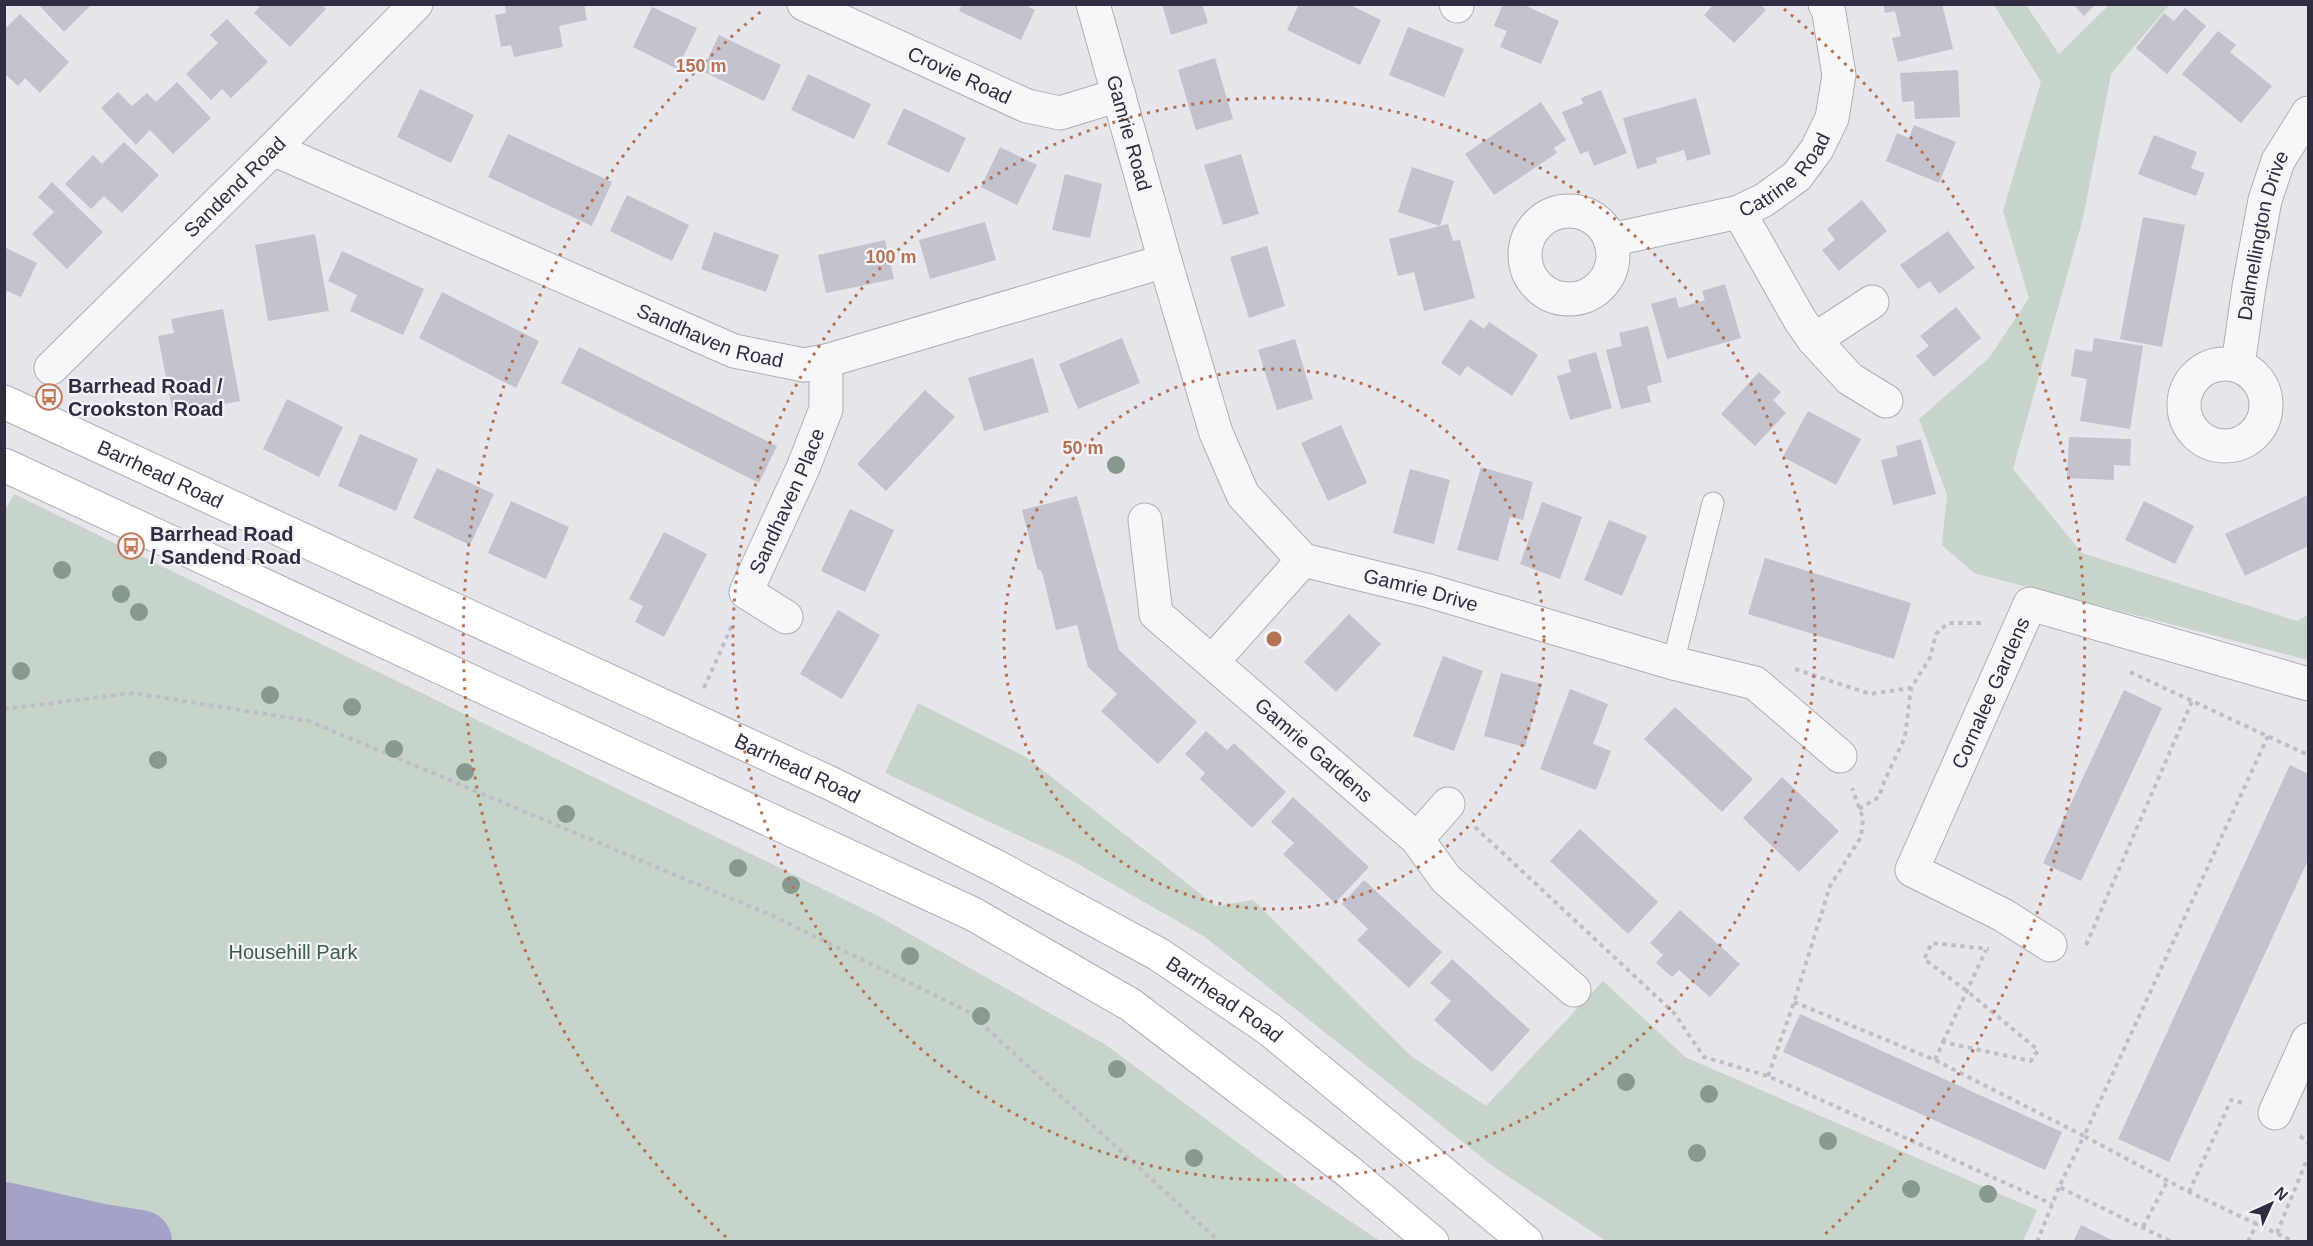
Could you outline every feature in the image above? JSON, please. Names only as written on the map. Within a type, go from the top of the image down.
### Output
[{"type":"main road","name":"Barrhead Road","points":[[4,402],[832,784],[998,867],[1158,954],[1269,1029],[1526,1242]]},
{"type":"main road","points":[[4,465],[973,914],[1131,1005],[1348,1171],[1432,1242]]},
{"type":"street","name":"Sandend Road","points":[[51,368],[416,4]]},
{"type":"street","name":"Crovie Road","points":[[804,4],[1027,106],[1060,114],[1119,95]]},
{"type":"street","name":"Gamrie Road","points":[[1093,4],[1165,261]]},
{"type":"street","name":"Catrine Road","points":[[1610,240],[1739,212],[1764,201],[1797,176],[1817,149],[1832,118],[1839,75],[1825,4]]},
{"type":"street","name":"Dalmellington Drive","points":[[2238,365],[2265,200],[2278,161],[2308,113]]},
{"type":"street","name":"Sandhaven Road","points":[[273,149],[734,351],[804,365],[826,361],[1165,261]]},
{"type":"street","points":[[1739,212],[1800,320],[1815,340],[1850,379],[1886,401]]},
{"type":"street","points":[[1165,261],[1216,433],[1243,495],[1303,560],[1212,662]]},
{"type":"street","points":[[1815,340],[1872,302]]},
{"type":"street","name":"Sandhaven Place","points":[[786,617],[746,592],[803,468],[826,409],[826,361]]},
{"type":"street","name":"Gamrie Gardens","points":[[1145,520],[1156,614],[1417,839],[1446,879],[1574,990]]},
{"type":"street","name":"Gamrie Drive","points":[[1303,560],[1426,590],[1673,663],[1755,683],[1840,756]]},
{"type":"street","name":"Cornalee Gardens","points":[[2050,945],[2003,915],[1912,870],[2030,604],[2308,684]]},
{"type":"street","points":[[1417,839],[1448,804]]},
{"type":"street","points":[[2275,1113],[2308,1040]]},
{"type":"lane","points":[[1673,663],[1713,503]]},
{"type":"path","points":[[691,719],[746,592]]},
{"type":"path","points":[[1859,809],[1880,797],[1884,782],[1905,737],[1911,688],[1930,658],[1936,634],[1948,624],[2022,622]]},
{"type":"path","points":[[1755,683],[1775,663],[1870,693],[1911,688]]},
{"type":"path","points":[[4,709],[133,693],[309,721],[774,916],[969,1012],[1220,1242]]},
{"type":"path","points":[[2192,701],[2308,755]]},
{"type":"path","points":[[2037,1242],[2059,1187],[2268,736]]},
{"type":"path","points":[[1768,1077],[1830,886],[1861,837],[1863,818],[1840,756]]},
{"type":"path","points":[[1448,804],[1490,840],[1674,1013],[1704,1057],[1768,1077],[2052,1204]]},
{"type":"path","points":[[1943,1042],[2003,915]]},
{"type":"path","points":[[1794,1002],[1935,1060],[2190,1192],[2295,1242]]},
{"type":"path","points":[[2190,1192],[2230,1100],[2275,1113],[2308,1143]]},
{"type":"path","points":[[2277,1233],[2308,1157]]},
{"type":"path","points":[[2142,1227],[2168,1180]]},
{"type":"path","points":[[2059,1187],[2172,1242]]},
{"type":"path","points":[[2248,1242],[2257,1223]]},
{"type":"green space","points":[[1994,5],[2026,5],[2059,54],[2109,5],[2169,5],[2111,74],[2083,218],[2013,469],[2082,553],[2297,621],[2308,615],[2308,660],[1974,573],[1942,545],[1947,495],[1919,419],[1989,358],[2029,298],[2003,211],[2041,82]]},
{"type":"green space","name":"Househill Park","points":[[14,494],[880,917],[1106,1045],[1287,1179],[1380,1241],[5,1241],[4,512]]},
{"type":"green space","points":[[918,703],[1026,757],[1216,906],[1253,900],[1411,1056],[1486,1106],[1603,981],[1685,1057],[2037,1210],[2023,1241],[1606,1241],[1494,1167],[1205,937],[1071,860],[885,773]]},
{"type":"building","points":[[38,4],[92,4],[64,32]]},
{"type":"building","points":[[262,4],[322,4],[326,9],[290,47],[254,13]]},
{"type":"building","points":[[505,4],[584,4],[587,20],[559,26],[563,47],[514,57],[511,45],[501,47],[495,15],[506,13]]},
{"type":"building","points":[[962,4],[1023,4],[1035,10],[1021,40],[959,11]]},
{"type":"building","points":[[1162,4],[1202,4],[1208,23],[1171,35]]},
{"type":"building","points":[[1299,4],[1348,4],[1381,20],[1360,65],[1287,30]]},
{"type":"building","points":[[1503,4],[1522,4],[1559,21],[1541,64],[1500,47],[1507,31],[1494,26]]},
{"type":"building","points":[[1714,4],[1760,4],[1766,10],[1734,43],[1704,15]]},
{"type":"building","points":[[1883,4],[1942,4],[1953,49],[1898,62],[1892,38],[1901,36],[1895,11],[1885,13]]},
{"type":"building","points":[[2073,4],[2096,4],[2084,16]]},
{"type":"building","points":[[652,7],[697,28],[677,69],[633,47]]},
{"type":"building","points":[[2185,8],[2206,26],[2167,74],[2136,48],[2164,13],[2174,21]]},
{"type":"building","points":[[20,14],[69,62],[40,93],[25,78],[18,86],[4,73],[4,30]]},
{"type":"building","points":[[227,19],[268,62],[231,98],[222,89],[211,100],[186,74],[218,43],[210,35]]},
{"type":"building","points":[[1408,27],[1464,49],[1444,97],[1389,75]]},
{"type":"building","points":[[2218,31],[2236,45],[2230,52],[2272,86],[2241,123],[2182,74]]},
{"type":"building","points":[[719,35],[781,65],[764,101],[702,71]]},
{"type":"building","points":[[1215,58],[1233,119],[1196,130],[1178,70]]},
{"type":"building","points":[[1958,70],[1960,117],[1915,119],[1914,101],[1902,102],[1900,73]]},
{"type":"building","points":[[808,74],[871,104],[854,139],[791,110]]},
{"type":"building","points":[[177,82],[211,118],[173,154],[150,130],[136,145],[101,108],[118,92],[132,106],[147,93],[156,102]]},
{"type":"building","points":[[420,89],[474,115],[451,163],[397,137]]},
{"type":"building","points":[[1601,90],[1627,153],[1594,166],[1588,151],[1580,154],[1562,112],[1583,104],[1581,98]]},
{"type":"building","points":[[1696,98],[1711,154],[1687,161],[1684,150],[1656,158],[1657,163],[1637,169],[1623,118]]},
{"type":"building","points":[[1541,102],[1566,140],[1554,148],[1557,153],[1494,195],[1465,154]]},
{"type":"building","points":[[904,108],[966,138],[949,173],[887,144]]},
{"type":"building","points":[[1914,125],[1956,142],[1939,183],[1886,161],[1897,133],[1909,138]]},
{"type":"building","points":[[508,134],[612,182],[592,226],[488,177]]},
{"type":"building","points":[[2154,135],[2197,152],[2191,168],[2205,173],[2196,196],[2138,174]]},
{"type":"building","points":[[124,142],[159,175],[122,213],[104,196],[91,209],[65,184],[93,155],[102,164]]},
{"type":"building","points":[[1000,147],[1037,165],[1017,205],[981,187]]},
{"type":"building","points":[[1241,154],[1259,214],[1223,225],[1204,165]]},
{"type":"building","points":[[1412,167],[1454,181],[1440,226],[1398,212]]},
{"type":"building","points":[[1065,174],[1102,184],[1090,238],[1052,230]]},
{"type":"building","points":[[52,182],[103,232],[67,269],[32,234],[54,212],[38,197]]},
{"type":"building","points":[[627,195],[689,225],[672,261],[610,231]]},
{"type":"building","points":[[1862,200],[1887,231],[1839,271],[1822,250],[1835,240],[1827,229]]},
{"type":"building","points":[[2143,217],[2185,225],[2162,347],[2120,339]]},
{"type":"building","points":[[985,222],[996,260],[930,279],[919,240]]},
{"type":"building","points":[[1448,224],[1453,241],[1460,240],[1475,298],[1424,311],[1414,272],[1398,276],[1389,239]]},
{"type":"building","points":[[1948,231],[1975,268],[1939,294],[1930,281],[1918,289],[1900,265]]},
{"type":"building","points":[[714,232],[779,255],[766,292],[701,269]]},
{"type":"building","points":[[315,234],[329,311],[268,321],[255,245]]},
{"type":"building","points":[[885,240],[894,279],[826,293],[818,255]]},
{"type":"building","points":[[1267,246],[1285,306],[1249,318],[1230,257]]},
{"type":"building","points":[[4,247],[37,263],[21,297],[7,291],[4,295]]},
{"type":"building","points":[[342,251],[424,289],[403,335],[350,311],[357,295],[328,281]]},
{"type":"building","points":[[1725,284],[1741,338],[1667,359],[1651,304],[1676,297],[1679,308],[1705,300],[1702,291]]},
{"type":"building","points":[[442,292],[539,341],[516,388],[419,338]]},
{"type":"building","points":[[1956,307],[1981,338],[1934,377],[1916,356],[1929,346],[1920,336]]},
{"type":"building","points":[[223,309],[240,401],[173,414],[158,336],[174,333],[171,319]]},
{"type":"building","points":[[1470,319],[1484,329],[1489,322],[1538,355],[1512,396],[1467,366],[1460,376],[1441,363]]},
{"type":"building","points":[[1648,326],[1662,382],[1647,386],[1651,402],[1621,409],[1606,350],[1622,346],[1619,333]]},
{"type":"building","points":[[1122,338],[1140,383],[1078,409],[1059,364]]},
{"type":"building","points":[[2094,338],[2143,346],[2130,429],[2080,421],[2087,379],[2071,376],[2075,349],[2092,352]]},
{"type":"building","points":[[1295,339],[1313,399],[1277,410],[1258,350]]},
{"type":"building","points":[[579,347],[777,446],[759,483],[561,383]]},
{"type":"building","points":[[1596,352],[1612,408],[1570,420],[1557,376],[1571,372],[1568,360]]},
{"type":"building","points":[[1033,358],[1049,412],[984,431],[968,378]]},
{"type":"building","points":[[1759,372],[1781,392],[1773,400],[1786,413],[1755,446],[1721,414]]},
{"type":"building","points":[[925,390],[955,417],[886,491],[857,464]]},
{"type":"building","points":[[287,399],[343,427],[319,477],[263,449]]},
{"type":"building","points":[[1808,411],[1861,439],[1836,485],[1783,457]]},
{"type":"building","points":[[1341,425],[1367,483],[1328,501],[1301,443]]},
{"type":"building","points":[[360,434],[418,459],[396,511],[338,486]]},
{"type":"building","points":[[2069,437],[2131,439],[2130,466],[2114,465],[2114,480],[2067,478]]},
{"type":"building","points":[[1921,439],[1936,494],[1893,505],[1881,460],[1898,456],[1896,446]]},
{"type":"building","points":[[1481,467],[1533,482],[1523,520],[1510,517],[1498,561],[1457,550]]},
{"type":"building","points":[[437,468],[494,494],[470,545],[413,518]]},
{"type":"building","points":[[1410,469],[1450,480],[1434,544],[1393,533]]},
{"type":"building","points":[[2308,495],[2308,546],[2245,576],[2225,534]]},
{"type":"building","points":[[1077,496],[1119,650],[1197,722],[1158,764],[1101,711],[1117,694],[1088,667],[1077,625],[1056,630],[1042,572],[1037,568],[1022,510]]},
{"type":"building","points":[[511,501],[569,527],[546,579],[488,553]]},
{"type":"building","points":[[2144,501],[2194,526],[2175,564],[2125,540]]},
{"type":"building","points":[[1542,502],[1582,517],[1560,579],[1520,564]]},
{"type":"building","points":[[850,509],[894,530],[865,592],[821,571]]},
{"type":"building","points":[[1609,520],[1647,536],[1622,596],[1584,580]]},
{"type":"building","points":[[664,532],[707,554],[664,637],[635,622],[643,606],[629,599]]},
{"type":"building","points":[[1765,558],[1911,603],[1894,659],[1748,614]]},
{"type":"building","points":[[838,610],[880,635],[842,699],[800,674]]},
{"type":"building","points":[[1349,614],[1381,644],[1336,692],[1304,662]]},
{"type":"building","points":[[1443,656],[1483,671],[1454,751],[1413,736]]},
{"type":"building","points":[[1501,673],[1542,684],[1525,747],[1484,736]]},
{"type":"building","points":[[1570,689],[1608,704],[1593,744],[1611,751],[1596,790],[1540,769]]},
{"type":"building","points":[[2124,690],[2162,708],[2081,881],[2043,863]]},
{"type":"building","points":[[1675,707],[1753,779],[1722,812],[1644,739]]},
{"type":"building","points":[[1206,731],[1227,750],[1234,743],[1286,792],[1252,828],[1200,779],[1205,773],[1185,754]]},
{"type":"building","points":[[2290,765],[2308,774],[2308,860],[2169,1162],[2118,1139]]},
{"type":"building","points":[[1782,777],[1839,831],[1799,872],[1743,818]]},
{"type":"building","points":[[1293,797],[1369,867],[1335,903],[1283,854],[1294,843],[1271,822]]},
{"type":"building","points":[[1580,829],[1658,902],[1628,934],[1550,861]]},
{"type":"building","points":[[1364,880],[1442,952],[1409,988],[1357,940],[1368,929],[1342,904]]},
{"type":"building","points":[[1680,910],[1740,964],[1710,997],[1679,970],[1672,977],[1656,963],[1663,955],[1650,943]]},
{"type":"building","points":[[1452,959],[1530,1030],[1492,1072],[1434,1020],[1451,1001],[1430,983]]},
{"type":"building","points":[[1800,1014],[2062,1132],[2045,1170],[1783,1052]]},
{"type":"building","points":[[2081,1225],[2116,1242],[2073,1242]]},
{"type":"waterway","points":[[4,1214],[97,1235],[140,1242]]},
{"type":"place","name":"Barrhead Road / Crookston Road","points":[[49,397]]},
{"type":"place","name":"Barrhead Road / Sandend Road","points":[[131,546]]}]
